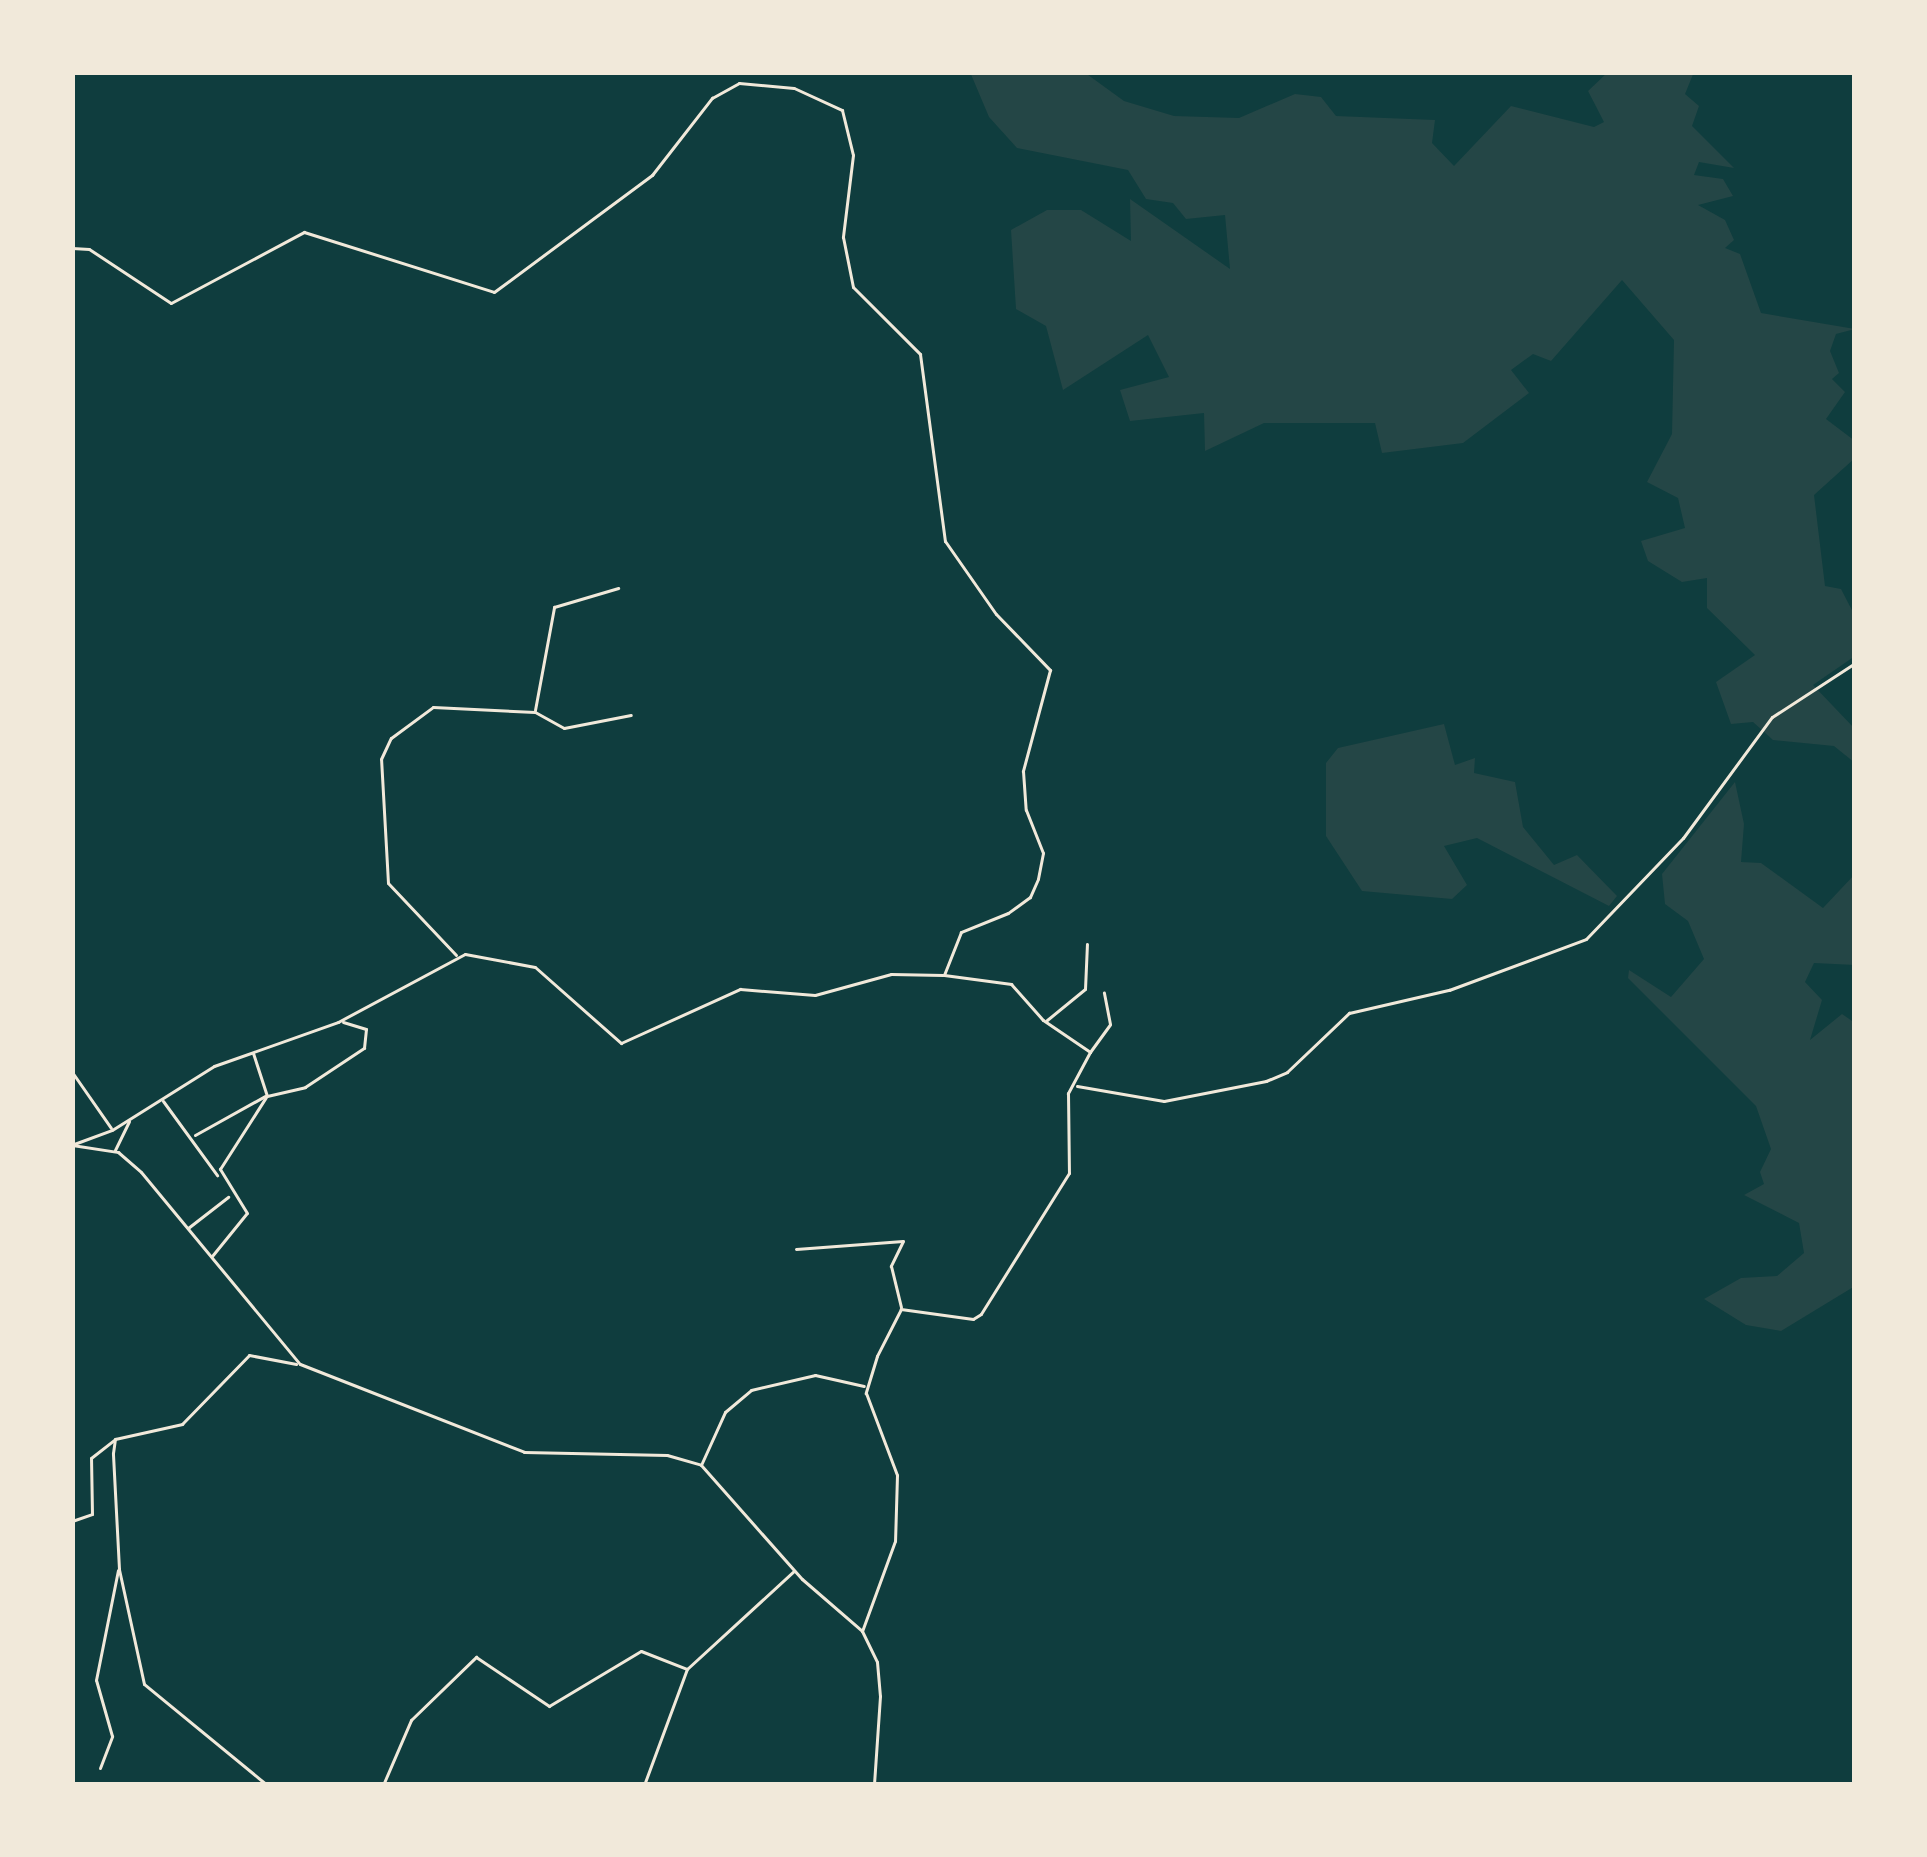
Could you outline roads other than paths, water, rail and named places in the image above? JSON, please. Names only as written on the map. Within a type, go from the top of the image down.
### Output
[{"type":"street","points":[[72,248],[89,249],[171,303],[304,232],[322,231],[373,256],[494,292],[652,175],[712,98],[739,83],[794,88],[842,110],[853,155],[843,237],[853,287],[920,354],[945,541],[996,614],[1050,670],[1023,771],[1026,810],[1043,853],[1038,879],[1030,897],[1008,913],[962,932],[944,975]]},
{"type":"street","points":[[535,712],[554,607],[618,588]]},
{"type":"street","points":[[1073,1085],[1164,1101],[1266,1082],[1287,1072],[1349,1013],[1449,990],[1586,939],[1683,838],[1772,717],[1855,663]]},
{"type":"street","points":[[456,957],[388,883],[381,759],[391,738],[433,707],[535,712],[564,728],[631,715]]},
{"type":"street","points":[[1046,1021],[1085,989],[1088,944]]},
{"type":"street","points":[[72,1145],[112,1130],[253,1051],[338,1022],[456,957],[535,967],[621,1043],[740,989],[815,995],[891,974],[944,975],[1011,984],[1046,1021],[1090,1052]]},
{"type":"street","points":[[901,1309],[973,1319],[981,1314],[1069,1173],[1073,1085],[1110,1024],[1104,993]]},
{"type":"street","points":[[193,1136],[267,1096],[305,1087],[358,1054],[366,1029],[359,1021],[338,1022]]},
{"type":"street","points":[[218,1177],[267,1096],[253,1051]]},
{"type":"street","points":[[72,1072],[112,1130]]},
{"type":"street","points":[[161,1099],[247,1214],[210,1258]]},
{"type":"street","points":[[115,1150],[130,1119]]},
{"type":"street","points":[[72,1145],[115,1150],[300,1364]]},
{"type":"street","points":[[187,1229],[230,1195]]},
{"type":"street","points":[[796,1249],[903,1241],[891,1266],[901,1309],[866,1386],[897,1475],[892,1552],[862,1631]]},
{"type":"street","points":[[72,1521],[92,1514],[91,1458],[115,1439],[182,1424],[249,1354],[300,1364],[524,1452],[667,1455],[701,1465],[795,1570],[862,1631],[878,1679],[874,1785]]},
{"type":"street","points":[[701,1465],[725,1412],[760,1385],[825,1375],[866,1386]]},
{"type":"street","points":[[115,1439],[119,1569],[144,1684],[267,1785]]},
{"type":"street","points":[[100,1768],[112,1736],[96,1680],[119,1569]]},
{"type":"street","points":[[644,1785],[686,1669],[795,1570]]},
{"type":"street","points":[[383,1785],[411,1720],[476,1657],[549,1706],[641,1651],[686,1669]]}]
